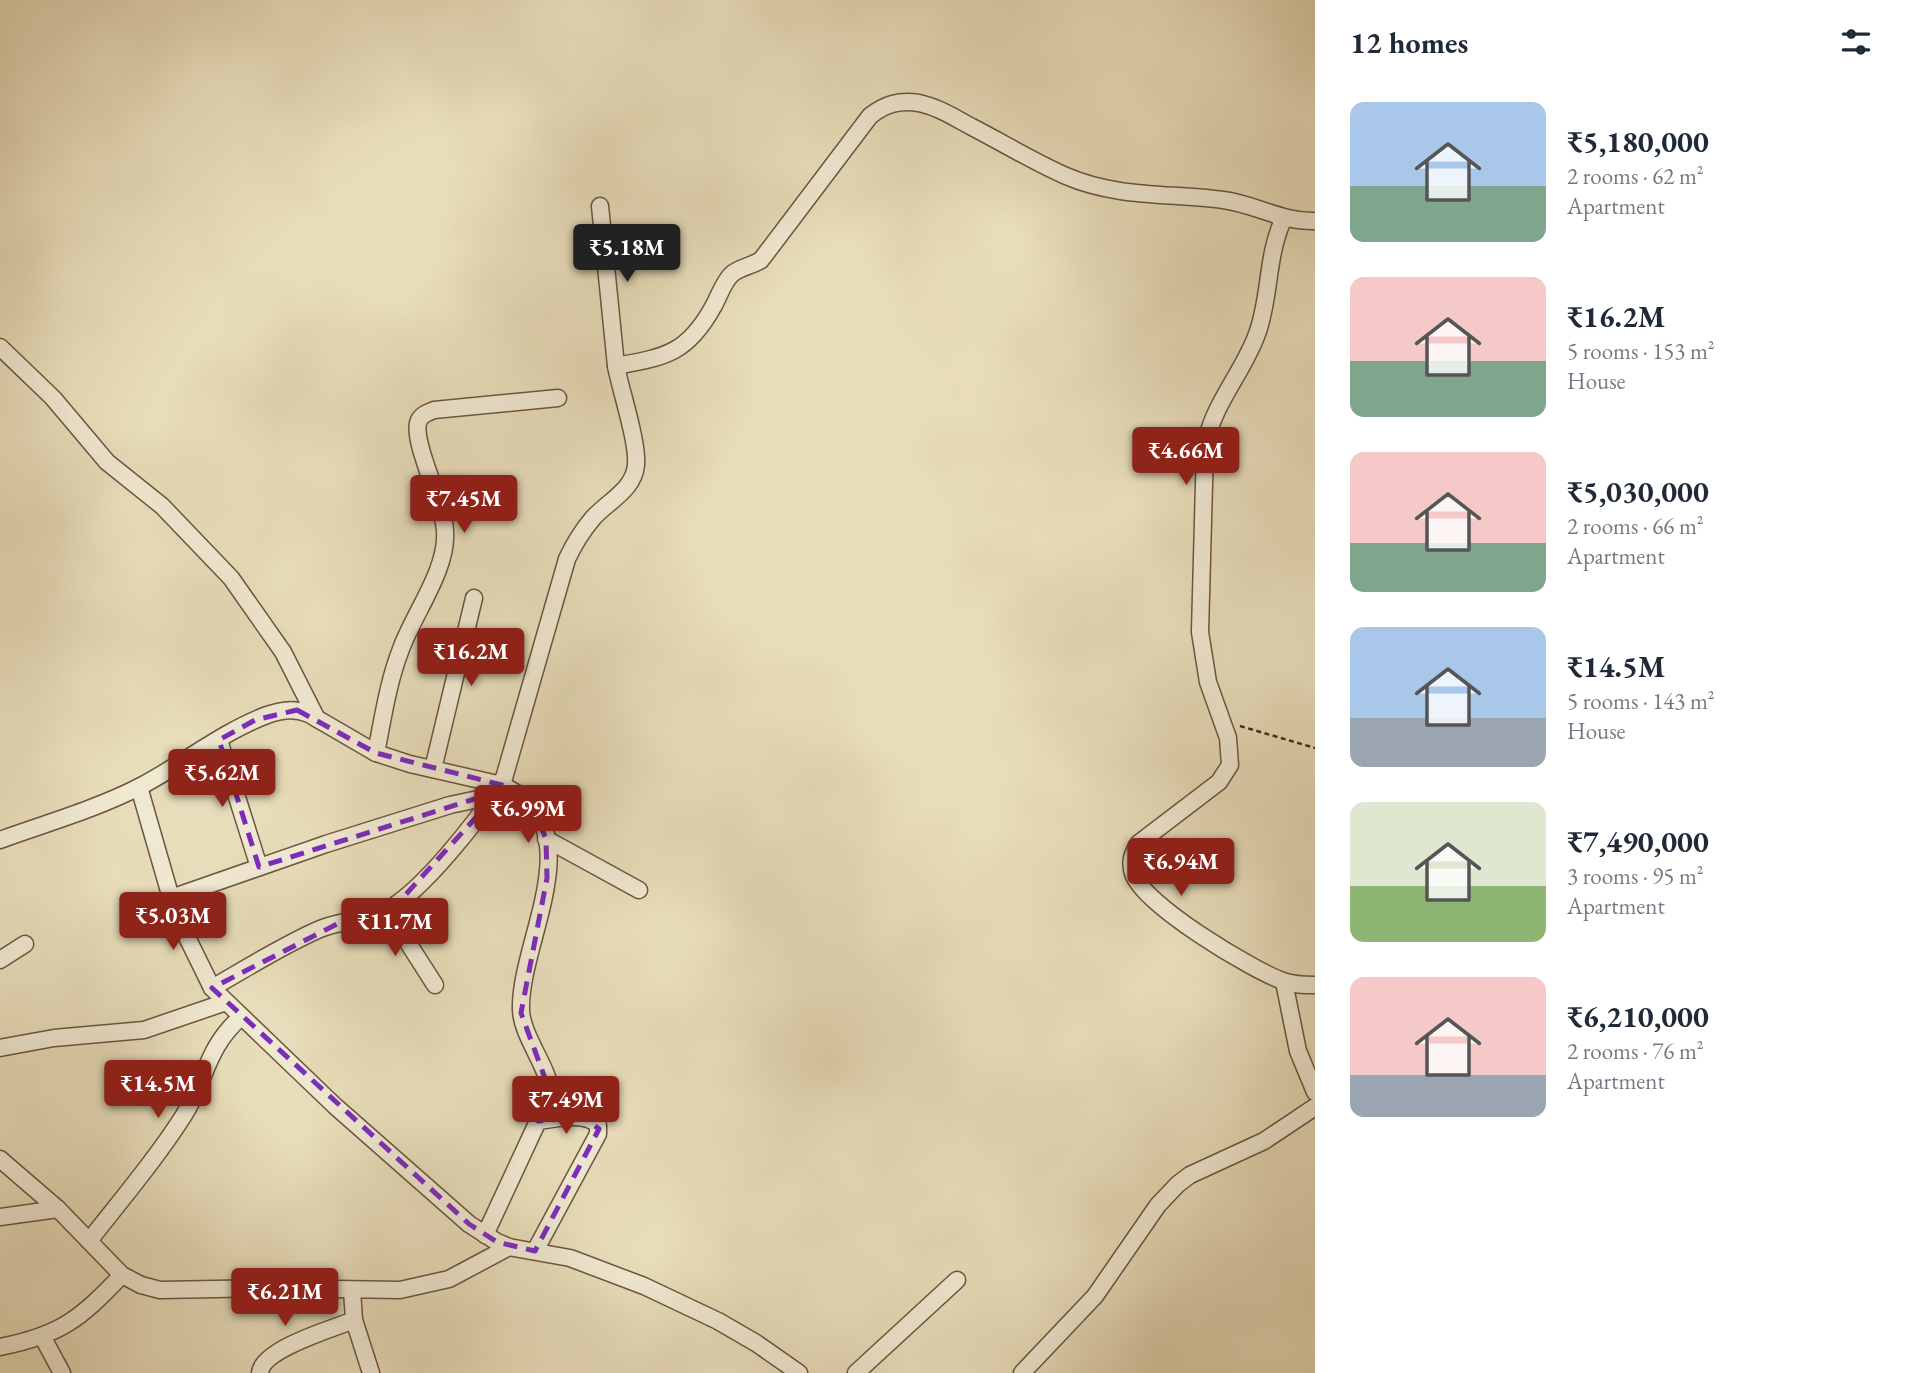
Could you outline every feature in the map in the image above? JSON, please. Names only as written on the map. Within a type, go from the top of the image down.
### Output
[{"type":"street","points":[[616,366],[656,358],[685,344],[712,310],[729,278],[735,272],[761,260],[870,116],[882,107],[896,102],[934,107],[1063,174],[1102,189],[1222,200],[1246,204],[1284,218],[1315,221]]},
{"type":"street","points":[[212,988],[320,929],[374,916],[387,910],[416,888],[502,785],[567,559],[594,517],[622,492],[635,474],[635,450],[616,366],[600,206]]},
{"type":"street","points":[[1284,218],[1276,235],[1263,314],[1256,335],[1244,363],[1215,414],[1205,447],[1200,632],[1208,681],[1231,752],[1230,765],[1219,782],[1139,843],[1131,862],[1133,875],[1140,887],[1201,935],[1284,982],[1315,985]]},
{"type":"street","points":[[0,347],[53,398],[107,462],[162,506],[224,570],[284,652],[317,719]]},
{"type":"street","points":[[376,753],[399,653],[407,631],[433,582],[445,544],[446,530],[419,441],[418,422],[423,414],[434,410],[558,398]]},
{"type":"street","points":[[433,769],[474,598]]},
{"type":"street","points":[[0,840],[97,806],[139,787],[255,720],[285,710],[297,710],[317,719],[376,753],[410,764],[502,785],[521,796],[533,807],[546,839],[547,878],[522,989],[521,1013],[526,1033],[546,1073],[549,1089],[538,1121],[485,1235]]},
{"type":"street","points":[[219,740],[259,867]]},
{"type":"street","points":[[139,787],[171,898],[184,932],[212,988],[335,1106],[485,1235],[509,1247],[555,1254],[599,1267],[679,1302],[756,1343],[799,1373]]},
{"type":"street","points":[[171,898],[326,844],[467,800],[478,799],[489,803]]},
{"type":"street","points":[[546,839],[639,890]]},
{"type":"street","points":[[387,910],[435,985]]},
{"type":"street","points":[[0,960],[25,944]]},
{"type":"street","points":[[1284,982],[1298,1051],[1315,1093]]},
{"type":"street","points":[[0,1048],[54,1038],[144,1030],[226,1002]]},
{"type":"street","points":[[89,1241],[175,1127],[196,1093],[216,1044],[225,1031],[241,1017]]},
{"type":"street","points":[[1022,1373],[1095,1296],[1158,1205],[1178,1184],[1190,1175],[1264,1141],[1315,1107]]},
{"type":"street","points":[[535,1251],[599,1129],[595,1122],[583,1117],[538,1121]]},
{"type":"street","points":[[0,1159],[58,1209],[122,1275],[141,1285],[160,1290],[400,1290],[449,1279],[509,1247]]},
{"type":"street","points":[[0,1217],[58,1209]]},
{"type":"street","points":[[0,1347],[42,1336],[72,1323],[95,1304],[122,1275]]},
{"type":"street","points":[[856,1373],[957,1280]]},
{"type":"street","points":[[352,1290],[354,1320],[371,1373]]},
{"type":"street","points":[[256,1371],[277,1352],[354,1320]]},
{"type":"street","points":[[42,1336],[62,1373]]},
{"type":"path","points":[[1223,722],[1315,748]]},
{"type":"highlighted area","points":[[297,710],[376,753],[502,785],[533,807],[546,839],[547,878],[521,1013],[549,1089],[538,1121],[583,1117],[599,1129],[535,1251],[497,1242],[469,1224],[212,988],[341,922],[375,916],[398,903],[500,791],[259,867],[219,740],[255,720]]}]
